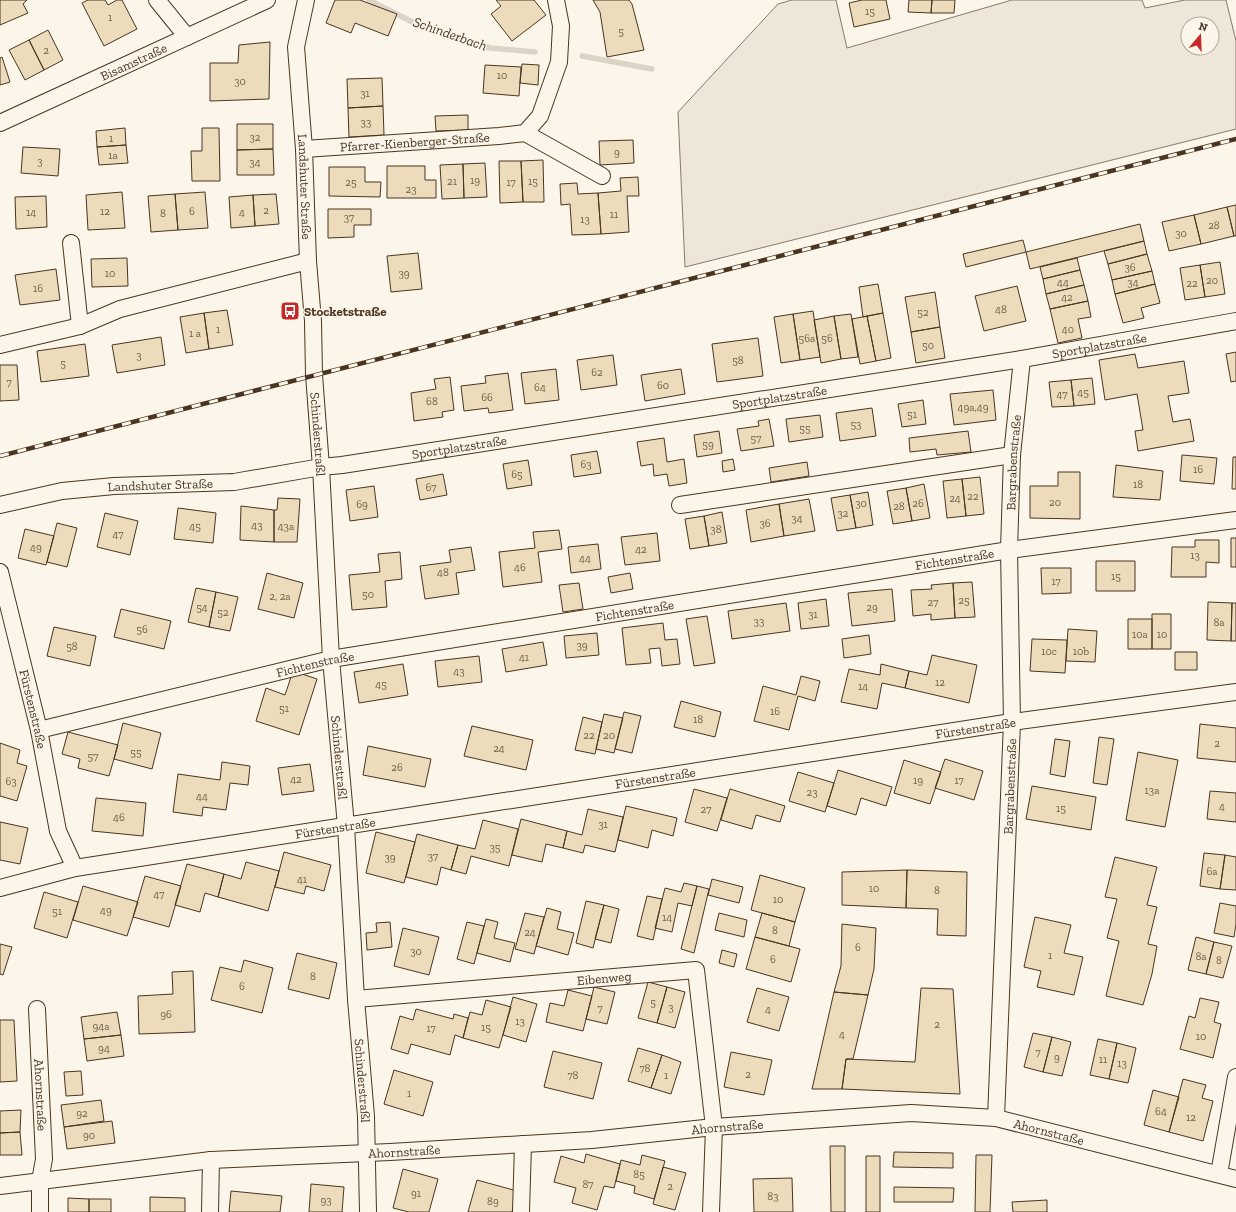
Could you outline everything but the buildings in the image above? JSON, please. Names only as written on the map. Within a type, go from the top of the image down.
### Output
[{"type":"street","points":[[156,0],[187,37]]},
{"type":"street","name":"Bisamstraße","points":[[0,124],[267,0]]},
{"type":"street","name":"Landshuter Straße","points":[[306,0],[296,47],[304,149],[308,261],[314,321],[314,375]]},
{"type":"street","points":[[556,0],[561,26],[559,62],[540,116],[525,133],[602,176]]},
{"type":"street","name":"Pfarrer-Kienberger-Straße","points":[[304,149],[525,133]]},
{"type":"street","points":[[71,243],[80,326]]},
{"type":"street","points":[[0,345],[80,326],[120,309],[308,261]]},
{"type":"street","name":"Sportplatzstraße","points":[[321,467],[342,465],[1022,359],[1236,321]]},
{"type":"street","name":"Bargrabenstraße","points":[[996,1118],[1012,722],[1010,550],[1012,455],[1022,359]]},
{"type":"street","name":"Schinderstraßl","points":[[314,375],[321,467],[331,659],[346,826],[356,999],[366,1116],[368,1212]]},
{"type":"street","points":[[680,505],[1012,455]]},
{"type":"street","name":"Landshuter Straße","points":[[0,505],[62,492],[114,486],[234,482],[321,467]]},
{"type":"street","name":"Fichtenstraße","points":[[39,730],[331,659],[1010,550],[1236,520]]},
{"type":"street","name":"Fürstenstraße","points":[[0,572],[39,730],[58,831],[75,868]]},
{"type":"street","name":"Fürstenstraße","points":[[0,888],[75,868],[1012,722],[1236,692]]},
{"type":"street","name":"Eibenweg","points":[[356,999],[696,970],[714,1127]]},
{"type":"street","name":"Ahornstraße","points":[[37,1009],[44,1159],[40,1181],[40,1212]]},
{"type":"street","points":[[1219,1174],[1236,1077]]},
{"type":"street","name":"Ahornstraße","points":[[0,1186],[210,1160],[592,1140],[714,1127],[911,1113],[996,1118],[1236,1179]]},
{"type":"street","points":[[711,1212],[714,1127]]},
{"type":"street","points":[[520,1212],[523,1144]]},
{"type":"street","points":[[210,1160],[210,1212]]},
{"type":"shaded area","points":[[792,0],[836,0],[847,48],[1012,0],[1142,0],[1145,8],[1185,0],[1226,0],[1236,41],[1236,129],[685,267],[678,112],[778,4]]},
{"type":"waterway","name":"Schinderbach","points":[[369,0],[424,28],[490,48],[535,52]]},
{"type":"waterway","name":"Schinderbach","points":[[582,56],[652,69]]},
{"type":"railway","points":[[0,456],[1236,139]]},
{"type":"place","name":"Stocketstraße","points":[[290,311]]}]
